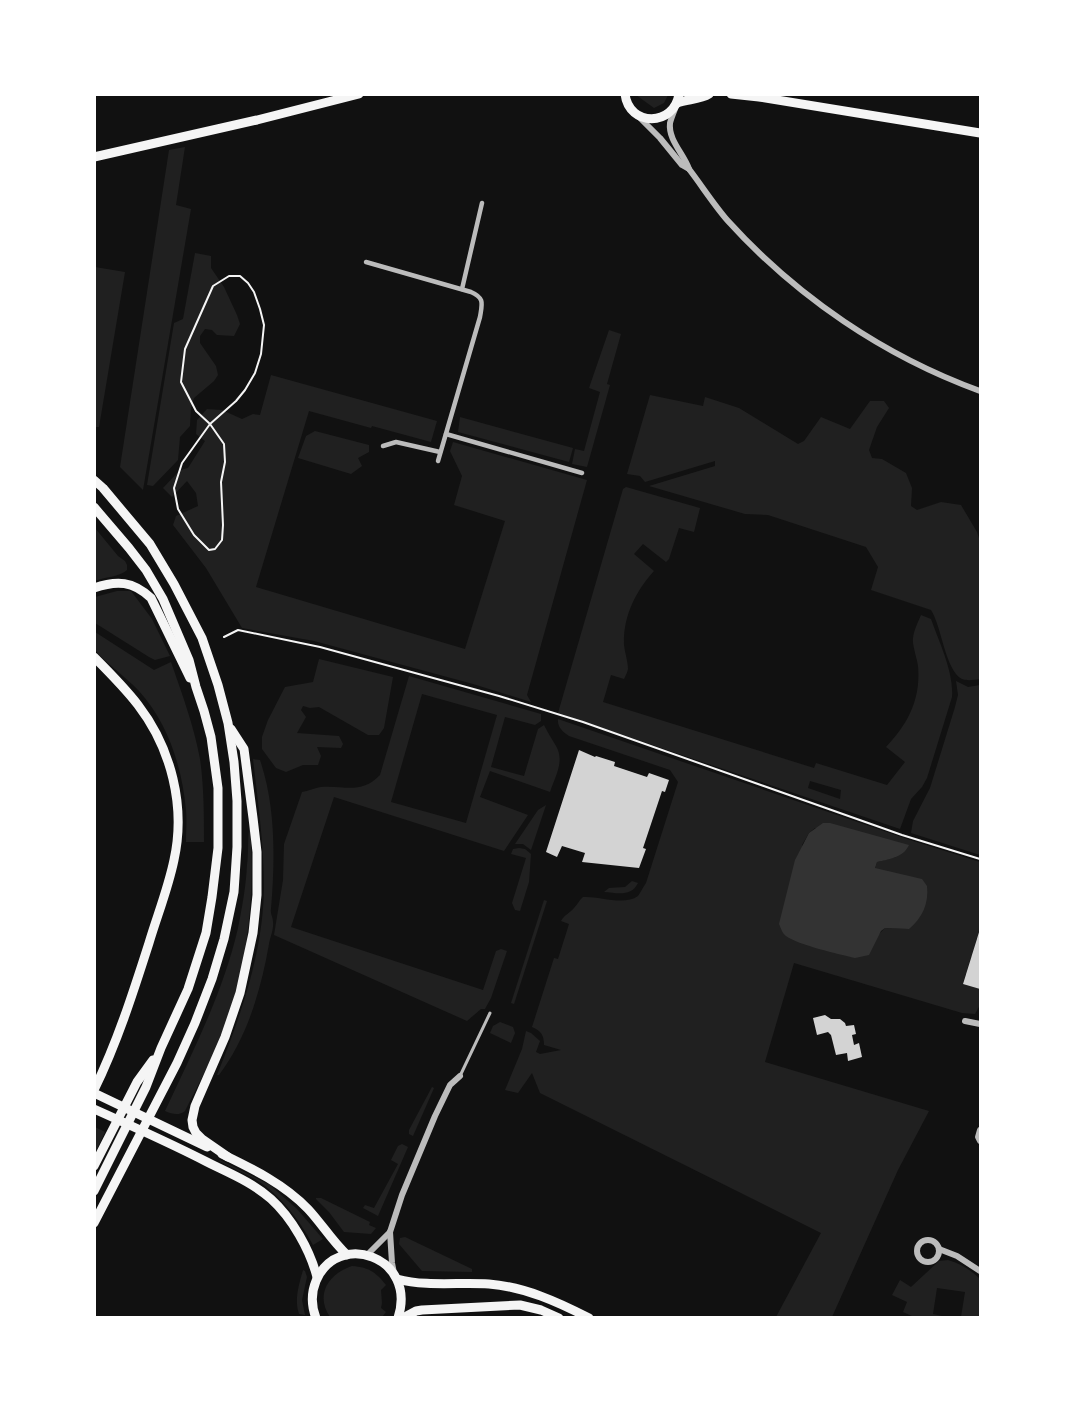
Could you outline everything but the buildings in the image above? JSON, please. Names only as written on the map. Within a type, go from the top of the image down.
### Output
[{"type":"main road","points":[[94,157],[359,94]]},
{"type":"main road","points":[[615,94],[626,97],[629,108],[637,114],[656,119],[663,117],[677,101],[706,97],[709,94]]},
{"type":"main road","points":[[731,94],[981,133]]},
{"type":"main road","points":[[94,480],[150,544],[202,638],[228,723],[237,801],[234,892],[224,939],[212,979],[177,1063],[94,1223]]},
{"type":"main road","points":[[94,507],[146,570],[163,599],[189,660],[204,711],[211,737],[218,788],[218,848],[206,933],[188,989],[111,1146],[94,1191]]},
{"type":"main road","points":[[94,588],[122,583],[142,590],[151,598],[196,687]]},
{"type":"main road","points":[[94,657],[138,705],[161,742],[175,785],[178,810],[174,858],[160,910],[94,1092],[256,1170],[309,1210],[347,1255]]},
{"type":"main road","points":[[94,666],[127,692]]},
{"type":"main road","points":[[228,723],[244,749],[257,852],[257,895],[253,933],[240,993],[225,1037],[195,1106],[192,1120],[196,1133],[228,1157]]},
{"type":"main road","points":[[94,1109],[232,1174],[259,1190],[290,1222],[311,1257],[317,1278]]},
{"type":"main road","points":[[94,1166],[111,1146]]},
{"type":"main road","points":[[316,1317],[312,1302],[317,1278],[325,1267],[335,1260],[357,1254],[377,1259],[387,1265],[396,1276],[402,1292],[400,1317],[422,1310],[520,1305],[559,1317]]},
{"type":"main road","points":[[396,1276],[407,1281],[423,1283],[491,1284],[518,1289],[559,1303],[589,1317]]},
{"type":"street","points":[[677,101],[670,126],[673,140],[689,169],[726,219],[777,270],[832,314],[884,348],[938,375],[981,391]]},
{"type":"street","points":[[637,114],[682,165],[689,169]]},
{"type":"street","points":[[462,289],[482,203]]},
{"type":"street","points":[[366,262],[462,289],[479,296],[482,302],[480,316],[438,460]]},
{"type":"street","points":[[446,434],[582,473]]},
{"type":"street","points":[[383,446],[396,442],[440,452]]},
{"type":"street","points":[[965,1020],[981,1024]]},
{"type":"street","points":[[396,1276],[392,1263],[390,1232],[402,1195],[435,1116],[450,1085],[460,1076]]},
{"type":"street","points":[[981,1130],[978,1137],[981,1141]]},
{"type":"street","points":[[367,1255],[390,1232]]},
{"type":"street","points":[[939,1249],[957,1256],[981,1271]]},
{"type":"lane","points":[[460,1076],[490,1013]]},
{"type":"path","points":[[210,424],[196,411],[181,382],[185,349],[213,286],[229,276],[240,276],[254,292],[260,309],[264,325],[261,354],[255,373],[245,390],[210,424],[182,463],[174,489],[178,509],[194,536],[209,550],[215,549],[222,540],[222,482],[225,462],[224,444],[210,424]]},
{"type":"path","points":[[224,637],[238,630],[320,647],[499,696],[594,726],[902,835],[981,859]]},
{"type":"shaded area","points":[[636,95],[668,95],[664,103],[654,108]]},
{"type":"shaded area","points":[[185,147],[176,205],[191,209],[143,490],[120,467],[169,150]]},
{"type":"shaded area","points":[[195,253],[211,256],[211,268],[224,287],[240,324],[234,336],[217,335],[212,330],[205,329],[200,336],[200,343],[216,366],[218,375],[194,398],[190,426],[180,437],[178,460],[153,486],[147,485],[174,323],[183,319]]},
{"type":"shaded area","points":[[95,267],[125,272],[99,427],[94,427]]},
{"type":"shaded area","points":[[609,330],[621,334],[607,384],[610,385],[587,467],[572,464],[575,449],[584,451],[600,392],[589,388]]},
{"type":"shaded area","points":[[271,375],[437,421],[431,442],[309,411],[256,587],[465,649],[505,521],[454,505],[462,476],[450,451],[453,442],[587,480],[527,695],[531,702],[314,641],[242,628],[206,568],[173,525],[176,516],[198,506],[196,493],[187,481],[172,497],[163,488],[180,470],[188,468],[205,441],[196,434],[197,420],[207,409],[222,410],[242,419],[253,414],[260,415]]},
{"type":"shaded area","points":[[650,395],[703,406],[705,397],[739,408],[798,444],[804,441],[821,417],[850,429],[870,401],[884,401],[889,408],[877,427],[869,450],[872,458],[882,459],[906,473],[912,488],[911,506],[917,510],[941,502],[961,505],[977,532],[980,541],[980,679],[964,680],[956,674],[931,610],[871,590],[878,567],[866,547],[768,515],[745,514],[649,486],[715,466],[715,461],[645,482],[640,476],[627,474]]},
{"type":"shaded area","points":[[460,417],[573,448],[569,462],[458,432]]},
{"type":"shaded area","points":[[315,431],[369,445],[369,452],[358,458],[362,466],[351,474],[298,458],[306,436]]},
{"type":"shaded area","points":[[626,487],[700,508],[694,532],[679,528],[666,562],[643,544],[634,554],[654,571],[641,587],[628,615],[624,635],[627,673],[624,679],[611,675],[603,702],[814,768],[816,763],[887,785],[905,762],[886,747],[907,720],[915,700],[918,666],[913,641],[914,632],[921,615],[931,619],[951,678],[952,697],[927,778],[911,799],[900,829],[558,713],[623,489]],"holes":[[[810,781],[841,790],[840,799],[808,788]]]},
{"type":"shaded area","points":[[95,528],[118,556],[125,561],[127,570],[95,581]]},
{"type":"shaded area","points":[[117,591],[131,591],[152,619],[170,656],[155,660],[95,623],[95,597]]},
{"type":"shaded area","points":[[95,632],[154,670],[171,662],[191,722],[200,759],[204,842],[186,842],[184,794],[177,762],[166,731],[139,691],[95,650]]},
{"type":"shaded area","points":[[319,659],[393,677],[384,728],[379,735],[368,735],[319,707],[303,706],[301,710],[306,717],[297,733],[339,736],[343,744],[341,748],[317,747],[321,756],[318,765],[303,765],[286,772],[276,768],[262,749],[262,737],[285,687],[313,682]]},
{"type":"shaded area","points":[[409,676],[541,714],[541,721],[535,725],[505,717],[491,767],[524,776],[538,729],[544,725],[559,752],[558,769],[550,792],[490,771],[480,797],[528,815],[504,851],[334,797],[291,927],[483,990],[496,951],[501,949],[507,951],[485,1009],[481,1009],[467,1021],[274,935],[283,880],[284,844],[302,792],[321,787],[359,787],[380,775]],"holes":[[[422,694],[497,715],[466,823],[391,802]]]},
{"type":"shaded area","points":[[956,681],[968,687],[980,685],[980,855],[911,833],[913,821],[930,788],[955,707],[958,695]]},
{"type":"shaded area","points":[[558,719],[980,862],[980,928],[963,983],[980,989],[980,1005],[975,1014],[962,1013],[794,963],[765,1062],[929,1111],[898,1170],[832,1317],[776,1317],[821,1233],[540,1093],[532,1073],[518,1093],[505,1090],[522,1049],[526,1031],[540,1041],[536,1052],[540,1054],[561,1050],[544,1045],[541,1034],[532,1027],[554,958],[558,959],[569,924],[561,921],[583,897],[626,900],[638,896],[646,883],[678,782],[670,770],[569,736],[561,729]],"holes":[[[815,828],[896,857],[877,862],[875,868],[909,929],[885,928],[878,935],[802,845]]]},
{"type":"shaded area","points":[[253,759],[260,760],[272,815],[271,911],[273,928],[252,1013],[229,1061],[217,1075],[249,983],[263,912],[263,856]]},
{"type":"shaded area","points":[[546,805],[531,850],[523,844],[515,844],[538,810]]},
{"type":"shaded area","points":[[823,823],[909,845],[903,853],[877,862],[875,868],[922,879],[927,886],[926,905],[918,920],[909,929],[885,928],[881,931],[869,955],[855,958],[800,943],[785,935],[779,924],[795,860],[809,833]]},
{"type":"shaded area","points":[[250,824],[251,901],[245,953],[239,978],[224,1028],[206,1070],[185,1111],[178,1114],[170,1113],[165,1111],[206,1021],[232,952],[245,889]]},
{"type":"shaded area","points":[[519,848],[531,854],[529,882],[520,911],[515,910],[512,903],[526,858],[511,854],[513,849]]},
{"type":"shaded area","points":[[632,881],[638,883],[628,892],[604,892],[609,888],[625,887]]},
{"type":"shaded area","points":[[544,900],[547,901],[514,1004],[511,1003]]},
{"type":"shaded area","points":[[500,1022],[513,1027],[515,1033],[511,1043],[490,1033],[493,1026]]},
{"type":"shaded area","points":[[432,1087],[434,1088],[413,1136],[409,1134],[409,1130]]},
{"type":"shaded area","points":[[95,1127],[105,1132],[95,1153]]},
{"type":"shaded area","points":[[402,1144],[408,1147],[378,1216],[363,1208],[365,1205],[374,1208],[398,1164],[391,1160],[398,1146]]},
{"type":"shaded area","points":[[220,1160],[270,1185],[297,1209],[323,1239],[313,1245],[295,1216],[272,1191]]},
{"type":"shaded area","points":[[316,1198],[321,1198],[370,1222],[369,1225],[376,1228],[371,1234],[344,1232]]},
{"type":"shaded area","points":[[405,1237],[472,1269],[472,1272],[422,1271],[399,1244],[400,1238]]},
{"type":"shaded area","points":[[948,1260],[966,1268],[980,1279],[980,1317],[961,1317],[965,1292],[937,1288],[933,1314],[942,1317],[914,1317],[903,1312],[907,1302],[892,1295],[900,1280],[911,1287],[939,1261]]},
{"type":"shaded area","points":[[352,1266],[371,1271],[386,1285],[381,1290],[381,1308],[386,1312],[382,1317],[330,1317],[324,1301],[326,1286],[336,1274]]},
{"type":"shaded area","points":[[303,1270],[307,1277],[302,1300],[305,1315],[299,1314],[297,1303]]}]
